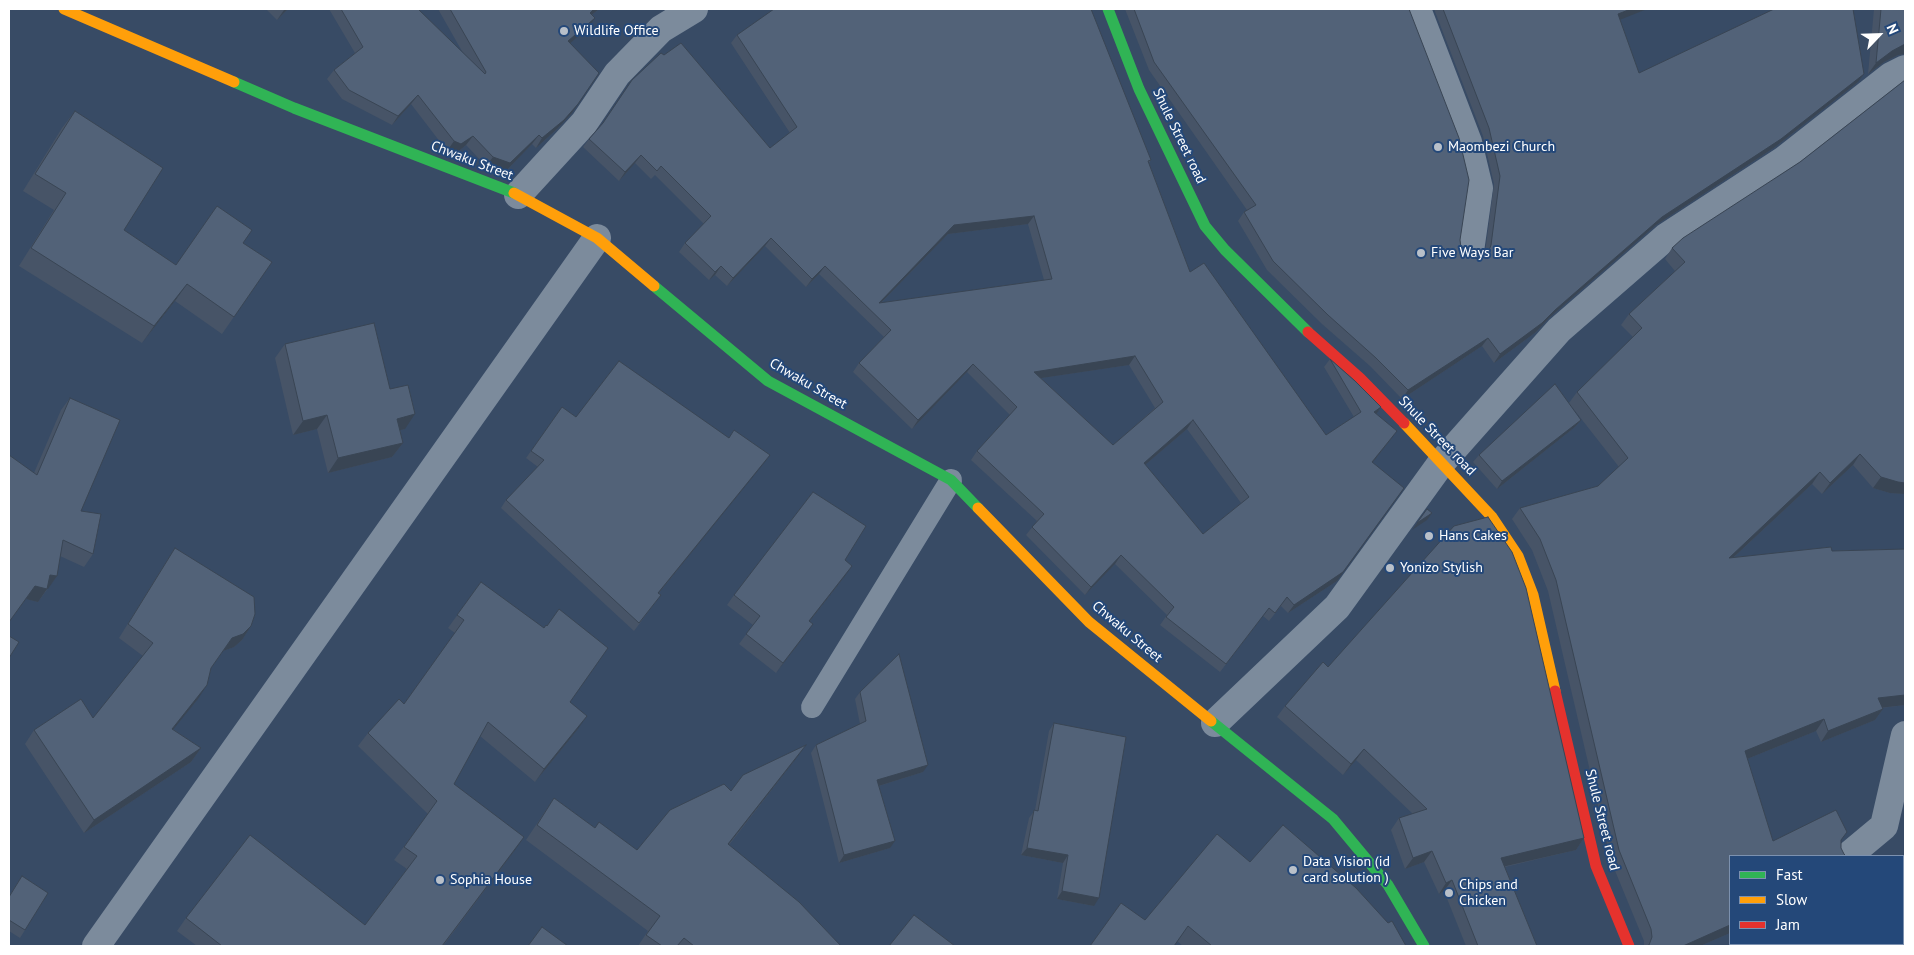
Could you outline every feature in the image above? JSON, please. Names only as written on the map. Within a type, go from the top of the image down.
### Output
[{"type":"main road","name":"Chwaku Street","points":[[64,9],[294,108],[518,195],[597,238],[768,381],[951,480],[1089,622],[1333,819],[1388,885],[1424,946]]},
{"type":"main road","name":"Shule Street road","points":[[1108,9],[1139,89],[1205,226],[1225,250],[1267,292],[1311,335],[1360,378],[1442,462],[1492,517],[1518,556],[1533,595],[1596,866],[1630,946]]},
{"type":"street","points":[[518,195],[584,122],[656,19],[694,9]]},
{"type":"street","points":[[1417,9],[1468,142],[1479,188],[1470,250]]},
{"type":"street","points":[[1215,723],[1337,608],[1442,462],[1559,330],[1666,237],[1784,160],[1891,76],[1905,69]]},
{"type":"street","points":[[96,946],[597,238]]},
{"type":"street","points":[[1849,855],[1884,826],[1905,735]]},
{"type":"lane","points":[[812,707],[951,480]]},
{"type":"building","points":[[341,9],[418,9],[485,74],[486,72],[450,9],[594,9],[590,13],[595,18],[568,41],[599,73],[578,104],[564,120],[542,138],[539,135],[510,163],[493,157],[473,136],[461,144],[454,141],[418,95],[398,116],[349,90],[334,70],[363,47]]},
{"type":"building","points":[[774,9],[1091,9],[1151,160],[1148,161],[1190,272],[1204,263],[1326,435],[1361,412],[1330,359],[1381,407],[1374,412],[1397,431],[1372,462],[1404,488],[1343,572],[1294,605],[1287,597],[1275,613],[1269,608],[1226,664],[1166,617],[1174,607],[1121,555],[1091,587],[1032,527],[1044,514],[977,451],[1017,407],[973,364],[918,420],[859,363],[891,330],[825,266],[812,279],[771,238],[733,278],[721,266],[715,272],[685,243],[711,216],[661,166],[657,171],[641,155],[625,172],[589,139],[603,123],[632,80],[661,53],[664,55],[681,43],[770,148],[797,127],[737,35]],"holes":[[[1034,216],[1052,279],[879,303],[954,225]],[[1135,356],[1163,402],[1113,445],[1034,372]],[[1193,420],[1249,497],[1203,534],[1144,463]]]},
{"type":"building","points":[[1134,9],[1409,9],[1459,138],[1469,180],[1460,240],[1461,248],[1467,255],[1474,258],[1488,253],[1491,245],[1500,176],[1489,128],[1443,9],[1631,9],[1618,14],[1639,73],[1774,9],[1853,9],[1864,74],[1781,139],[1662,217],[1542,323],[1500,354],[1488,338],[1408,390],[1273,261],[1244,212],[1256,205],[1154,62]]},
{"type":"building","points":[[1881,9],[1905,9],[1905,44],[1876,63]]},
{"type":"building","points":[[1905,80],[1905,483],[1881,477],[1860,454],[1830,483],[1820,472],[1729,558],[1831,547],[1832,551],[1905,549],[1905,695],[1878,698],[1883,709],[1828,731],[1824,719],[1745,751],[1773,841],[1836,810],[1847,832],[1841,840],[1841,848],[1845,855],[1729,855],[1729,925],[1683,946],[1647,946],[1652,937],[1651,929],[1619,850],[1556,580],[1540,539],[1520,508],[1598,486],[1628,458],[1577,392],[1642,328],[1629,314],[1685,262],[1672,248],[1683,238],[1800,162]]},
{"type":"building","points":[[75,111],[163,168],[124,230],[176,265],[217,206],[252,230],[243,243],[272,262],[234,317],[187,284],[154,326],[31,248],[66,193],[35,174]]},
{"type":"building","points":[[374,323],[390,389],[408,385],[415,414],[397,419],[403,443],[338,458],[327,415],[303,421],[285,344]]},
{"type":"building","points":[[619,361],[729,438],[734,430],[770,455],[658,593],[661,595],[639,623],[506,500],[544,460],[531,451],[562,407],[576,417]]},
{"type":"building","points":[[1555,384],[1581,420],[1502,481],[1479,455]]},
{"type":"building","points":[[70,398],[120,420],[81,511],[101,514],[93,554],[63,540],[57,576],[50,575],[47,589],[35,586],[9,622],[9,455],[37,475]]},
{"type":"building","points":[[813,492],[866,526],[845,560],[852,566],[809,621],[813,624],[783,663],[746,634],[760,616],[734,595]]},
{"type":"building","points":[[1427,509],[1432,513],[1417,523]]},
{"type":"building","points":[[1488,517],[1512,552],[1526,588],[1584,838],[1501,858],[1537,946],[1478,946],[1452,880],[1446,883],[1432,851],[1413,858],[1399,818],[1427,809],[1364,749],[1351,764],[1285,706],[1323,662],[1328,667],[1454,526]]},
{"type":"building","points":[[175,548],[254,597],[255,614],[251,626],[243,634],[232,638],[211,668],[207,685],[172,729],[201,748],[94,820],[34,730],[81,699],[93,718],[153,643],[128,624]]},
{"type":"building","points":[[481,582],[544,628],[559,609],[608,648],[570,702],[587,716],[544,769],[488,722],[454,784],[524,837],[442,946],[222,946],[186,918],[250,835],[365,925],[417,856],[404,847],[437,801],[368,733],[399,699],[404,704],[464,620],[457,615]]},
{"type":"building","points":[[9,636],[19,642],[9,658]]},
{"type":"building","points":[[899,654],[928,765],[877,780],[895,841],[844,855],[816,745],[866,721],[860,692]]},
{"type":"building","points":[[1054,723],[1126,737],[1099,898],[1062,891],[1068,855],[1027,848],[1034,810],[1038,811]]},
{"type":"building","points":[[806,745],[728,844],[799,902],[841,946],[694,946],[684,938],[677,946],[662,946],[646,935],[660,916],[537,825],[554,798],[595,828],[599,822],[637,850],[670,810],[724,784],[731,791],[743,775]]},
{"type":"building","points":[[1283,825],[1356,888],[1388,923],[1392,921],[1406,946],[1212,946],[1188,926],[1174,946],[1090,946],[1121,903],[1145,920],[1217,834],[1250,862]]},
{"type":"building","points":[[1904,875],[1905,946],[1832,946],[1904,945]]},
{"type":"building","points":[[22,876],[48,893],[25,930],[9,920],[9,897]]},
{"type":"building","points":[[914,915],[955,946],[889,946]]},
{"type":"building","points":[[542,927],[568,946],[528,946]]},
{"type":"traffic: fast","points":[[1108,9],[1139,89],[1205,226],[1225,250],[1308,332]]},
{"type":"traffic: fast","points":[[234,82],[294,108],[514,193]]},
{"type":"traffic: fast","points":[[654,286],[768,381],[951,480],[978,508]]},
{"type":"traffic: fast","points":[[1211,721],[1333,819],[1388,885],[1424,946]]},
{"type":"traffic: slow","points":[[64,9],[234,82]]},
{"type":"traffic: slow","points":[[514,193],[597,238],[654,286]]},
{"type":"traffic: slow","points":[[1404,423],[1492,517],[1518,556],[1533,595],[1555,691]]},
{"type":"traffic: slow","points":[[978,508],[1089,622],[1211,721]]},
{"type":"traffic: jam","points":[[1308,332],[1360,378],[1404,423]]},
{"type":"traffic: jam","points":[[1555,691],[1596,866],[1629,946]]},
{"type":"place","name":"Wildlife Office","points":[[564,31]]},
{"type":"place","name":"Maombezi Church","points":[[1438,147]]},
{"type":"place","name":"Five Ways Bar","points":[[1421,253]]},
{"type":"place","name":"Hans Cakes","points":[[1429,536]]},
{"type":"place","name":"Yonizo Stylish","points":[[1390,568]]},
{"type":"place","name":"Data Vision (id card solution )","points":[[1293,870]]},
{"type":"place","name":"Sophia House","points":[[440,880]]},
{"type":"place","name":"Chips and Chicken","points":[[1449,893]]}]
